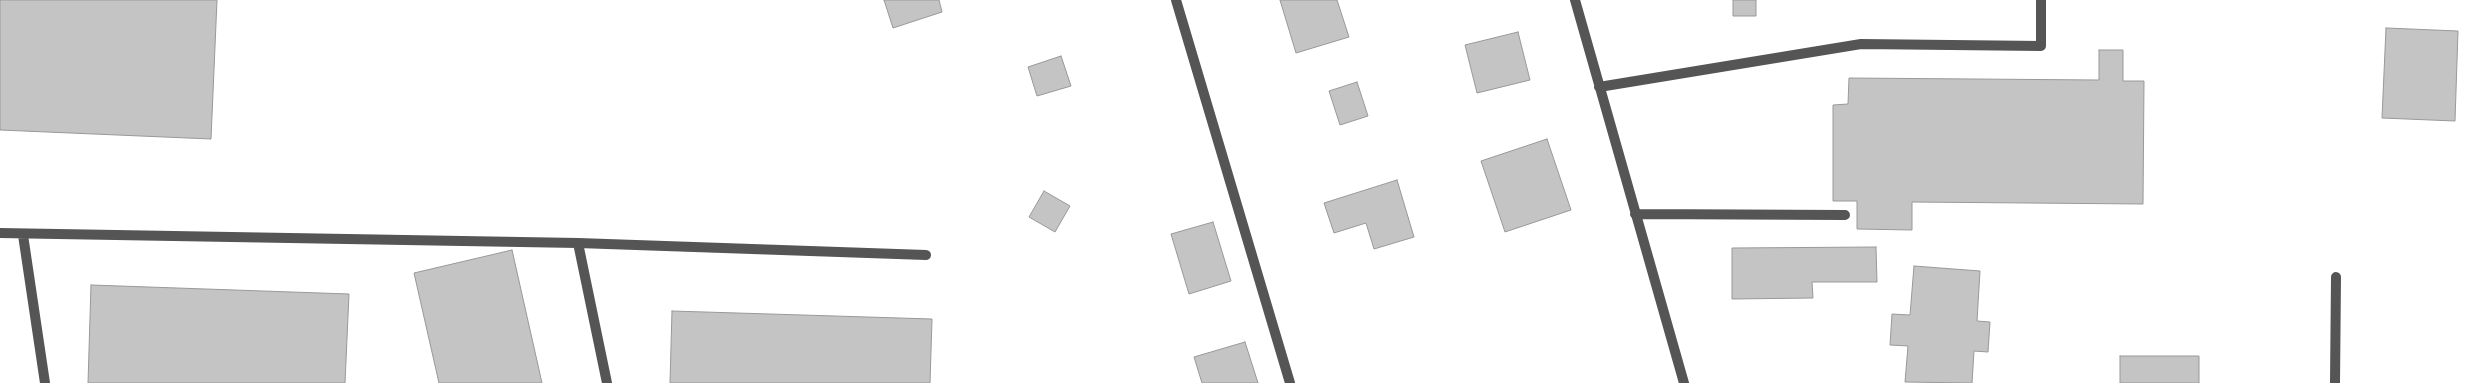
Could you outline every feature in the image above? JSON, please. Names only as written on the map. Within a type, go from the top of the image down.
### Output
[{"type":"street","points":[[1176,0],[1290,383]]},
{"type":"street","points":[[1575,0],[1684,383]]},
{"type":"street","points":[[1599,87],[1861,44],[2040,46],[2041,0]]},
{"type":"street","points":[[1635,214],[1845,215]]},
{"type":"street","points":[[0,234],[578,243],[926,255]]},
{"type":"street","points":[[23,235],[46,383]]},
{"type":"street","points":[[578,243],[607,383]]},
{"type":"street","points":[[2335,383],[2336,277]]},
{"type":"building","points":[[0,0],[217,0],[211,139],[0,130]]},
{"type":"building","points":[[884,0],[939,0],[942,12],[893,28]]},
{"type":"building","points":[[1280,0],[1337,0],[1349,37],[1296,53]]},
{"type":"building","points":[[1733,0],[1756,0],[1756,16],[1733,16]]},
{"type":"building","points":[[2386,28],[2458,31],[2455,121],[2382,118]]},
{"type":"building","points":[[1518,32],[1530,80],[1477,93],[1465,45]]},
{"type":"building","points":[[2099,50],[2123,50],[2123,81],[2144,81],[2143,204],[1912,202],[1912,230],[1857,229],[1857,201],[1833,201],[1833,105],[1848,104],[1849,78],[2099,80]]},
{"type":"building","points":[[1061,56],[1071,86],[1037,96],[1028,67]]},
{"type":"building","points":[[1357,82],[1368,116],[1340,125],[1329,91]]},
{"type":"building","points":[[1547,139],[1571,210],[1505,232],[1481,161]]},
{"type":"building","points":[[1397,180],[1414,237],[1374,249],[1366,223],[1334,233],[1324,203]]},
{"type":"building","points":[[1044,191],[1070,206],[1055,232],[1029,217]]},
{"type":"building","points":[[1213,222],[1231,281],[1189,294],[1171,234]]},
{"type":"building","points":[[1876,247],[1877,282],[1812,282],[1813,298],[1732,299],[1732,248]]},
{"type":"building","points":[[512,250],[542,383],[439,383],[414,273]]},
{"type":"building","points":[[1914,266],[1980,271],[1977,321],[1990,322],[1988,352],[1974,351],[1972,383],[1905,382],[1908,346],[1890,345],[1892,314],[1910,315]]},
{"type":"building","points":[[91,285],[349,294],[345,383],[88,383]]},
{"type":"building","points":[[672,311],[932,319],[930,383],[670,383]]},
{"type":"building","points":[[1245,342],[1258,383],[1202,383],[1194,357]]},
{"type":"building","points":[[2120,356],[2199,356],[2199,383],[2120,383]]}]
